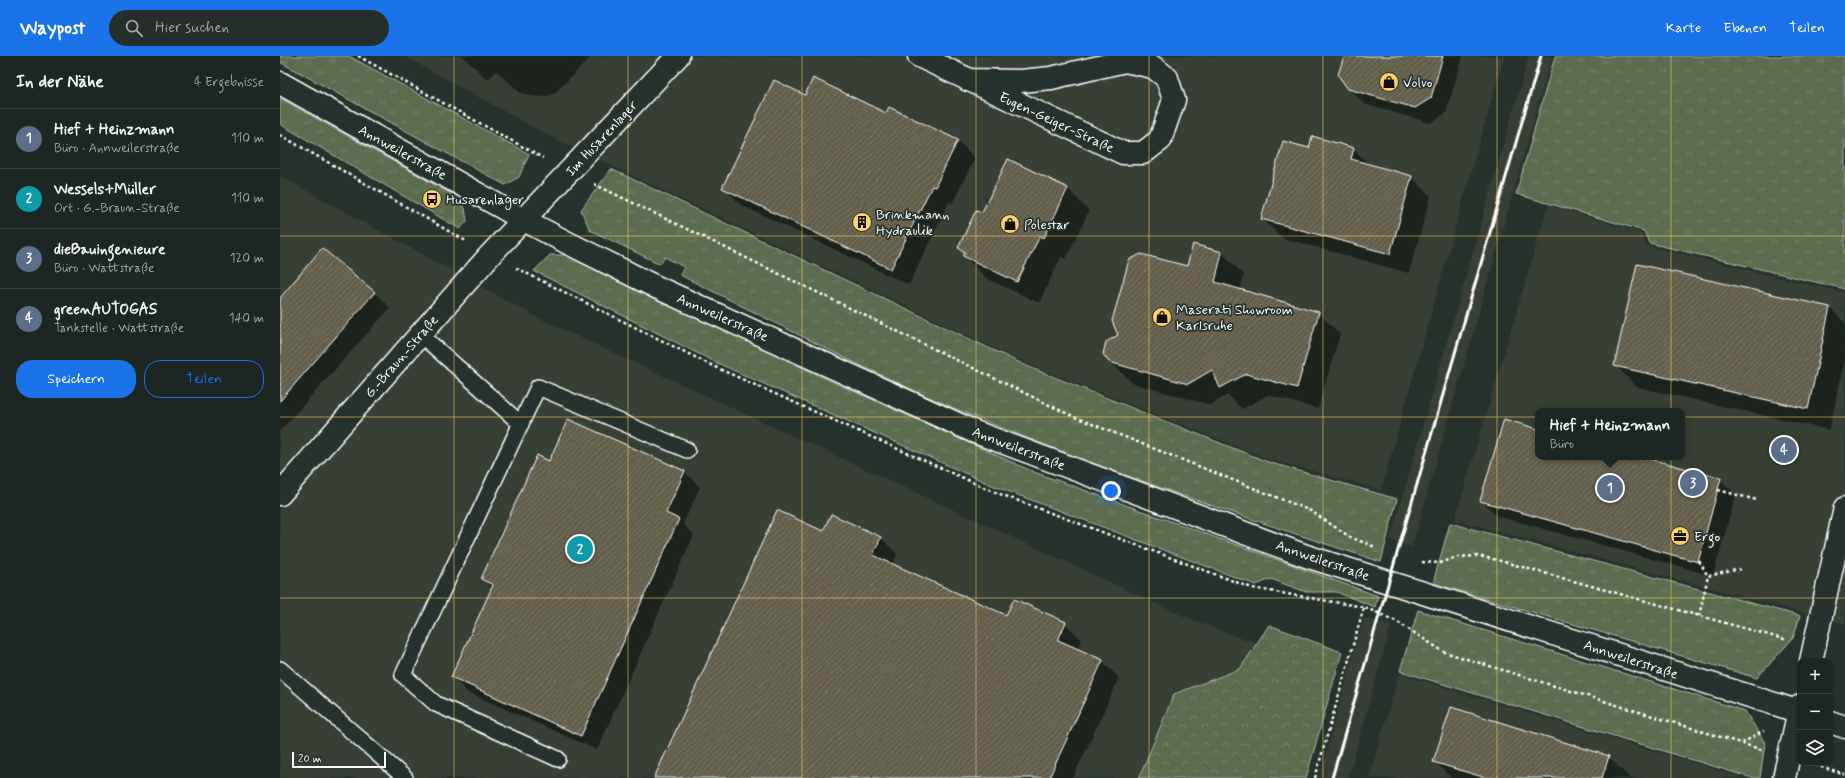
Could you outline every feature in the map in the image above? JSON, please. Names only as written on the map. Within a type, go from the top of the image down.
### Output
[{"type":"street","name":"Im Husarenlager","points":[[524,220],[678,56]]},
{"type":"street","name":"Eugen-Geiger-Straße","points":[[919,56],[968,80],[1124,153],[1143,153],[1160,140],[1174,100],[1167,78],[1156,69],[1125,61],[1051,78],[1021,81],[968,80]]},
{"type":"street","name":"Annweilerstraße","points":[[280,83],[524,220],[654,286],[975,432],[1306,556],[1797,709]]},
{"type":"street","name":"G.-Braun-Straße","points":[[280,494],[490,255],[524,220]]},
{"type":"street","points":[[1813,655],[1845,508]]},
{"type":"street","points":[[1784,778],[1797,723]]},
{"type":"street","points":[[1833,723],[1845,726]]},
{"type":"lane","points":[[420,334],[521,424]]},
{"type":"lane","points":[[558,759],[436,704],[402,675],[538,387],[686,450]]},
{"type":"lane","points":[[280,669],[405,778]]},
{"type":"path","points":[[358,56],[568,172],[1072,416],[1311,510],[1350,537],[1379,548]]},
{"type":"path","points":[[280,135],[490,255],[715,367],[992,491],[1252,588],[1364,607],[1396,621],[1444,652],[1742,743]]},
{"type":"path","points":[[1718,490],[1757,500]]},
{"type":"path","points":[[1416,560],[1440,563],[1458,557],[1478,556],[1497,560],[1699,616],[1813,655]]},
{"type":"path","points":[[1699,561],[1708,576],[1699,616]]},
{"type":"path","points":[[1708,576],[1740,569]]},
{"type":"path","points":[[1315,778],[1364,607]]},
{"type":"path","points":[[1817,766],[1845,775]]},
{"type":"shaded area","points":[[404,56],[1504,56],[1381,490],[1269,459],[1030,365],[553,138]]},
{"type":"shaded area","points":[[1529,56],[1552,56],[1412,547],[1390,540]]},
{"type":"shaded area","points":[[280,176],[540,319],[1183,616],[1257,643],[1240,669],[1174,694],[1139,778],[280,778]]},
{"type":"shaded area","points":[[1548,205],[1641,233],[1647,246],[1845,293],[1845,624],[1455,520]]},
{"type":"shaded area","points":[[1364,618],[1391,625],[1348,778],[1319,778]]},
{"type":"shaded area","points":[[1399,674],[1744,778],[1369,778]]},
{"type":"green space","points":[[280,56],[349,56],[529,154],[519,177],[505,185],[280,62]]},
{"type":"green space","points":[[1555,56],[1845,56],[1845,289],[1649,243],[1644,231],[1516,194]]},
{"type":"green space","points":[[280,98],[448,192],[465,208],[467,221],[460,229],[280,124]]},
{"type":"green space","points":[[611,169],[1029,367],[1268,462],[1397,499],[1381,562],[1117,472],[1065,453],[925,396],[855,363],[680,275],[684,267],[665,257],[660,264],[590,230],[581,210]]},
{"type":"green space","points":[[550,255],[566,255],[831,381],[1034,472],[1378,596],[1375,607],[1336,592],[1306,592],[1271,579],[1256,585],[994,486],[717,363],[534,271]]},
{"type":"green space","points":[[1450,523],[1800,616],[1793,638],[1757,678],[1433,583]]},
{"type":"green space","points":[[1418,610],[1745,711],[1765,743],[1760,778],[1752,778],[1400,671]]},
{"type":"green space","points":[[1269,625],[1342,652],[1306,778],[1139,778],[1174,694],[1240,669]]},
{"type":"building","name":"Volvo","points":[[1344,56],[1443,56],[1431,98],[1415,108],[1348,89],[1338,75]]},
{"type":"building","points":[[813,78],[886,113],[889,107],[958,140],[935,187],[932,186],[891,269],[722,188],[774,80],[805,95]]},
{"type":"building","points":[[1312,136],[1354,148],[1351,159],[1412,176],[1390,254],[1261,219],[1283,141],[1309,148]]},
{"type":"building","name":"Polestar","points":[[1008,159],[1068,188],[1044,238],[1040,236],[1017,282],[963,256],[965,252],[958,248],[976,210],[982,212]]},
{"type":"building","points":[[1193,244],[1222,252],[1215,282],[1319,312],[1297,388],[1246,374],[1220,388],[1212,370],[1188,384],[1109,362],[1103,354],[1106,342],[1118,335],[1112,321],[1129,260],[1141,254],[1187,266]]},
{"type":"building","points":[[322,248],[375,292],[280,401],[280,298]]},
{"type":"building","points":[[1637,264],[1830,307],[1808,409],[1614,366]]},
{"type":"building","points":[[568,419],[685,471],[666,513],[679,519],[581,736],[451,677],[493,585],[481,579],[537,455],[549,461]]},
{"type":"building","points":[[1504,419],[1535,428],[1535,460],[1654,460],[1721,478],[1698,562],[1480,501]]},
{"type":"building","points":[[777,510],[823,531],[831,514],[881,537],[873,555],[1006,615],[1014,599],[1066,622],[1058,640],[1103,660],[1049,778],[654,778]]},
{"type":"building","points":[[1451,707],[1609,756],[1602,778],[1486,778],[1433,762]]},
{"type":"railway","points":[[1332,778],[1541,56]]},
{"type":"place","name":"Volvo","points":[[1389,82]]},
{"type":"place","name":"Husarenlager","points":[[432,199]]},
{"type":"place","name":"Brinkmann Hydraulik","points":[[862,222]]},
{"type":"place","name":"Polestar","points":[[1010,224]]},
{"type":"place","name":"Maserati Showroom Karlsruhe","points":[[1162,317]]},
{"type":"place","name":"greenAUTOGAS","points":[[1784,450]]},
{"type":"place","name":"dieBauingenieure","points":[[1693,483]]},
{"type":"place","name":"Hief + Heinzmann","points":[[1610,488]]},
{"type":"place","name":"Ergo","points":[[1680,536]]},
{"type":"place","name":"Wessels+Müller","points":[[580,549]]}]
